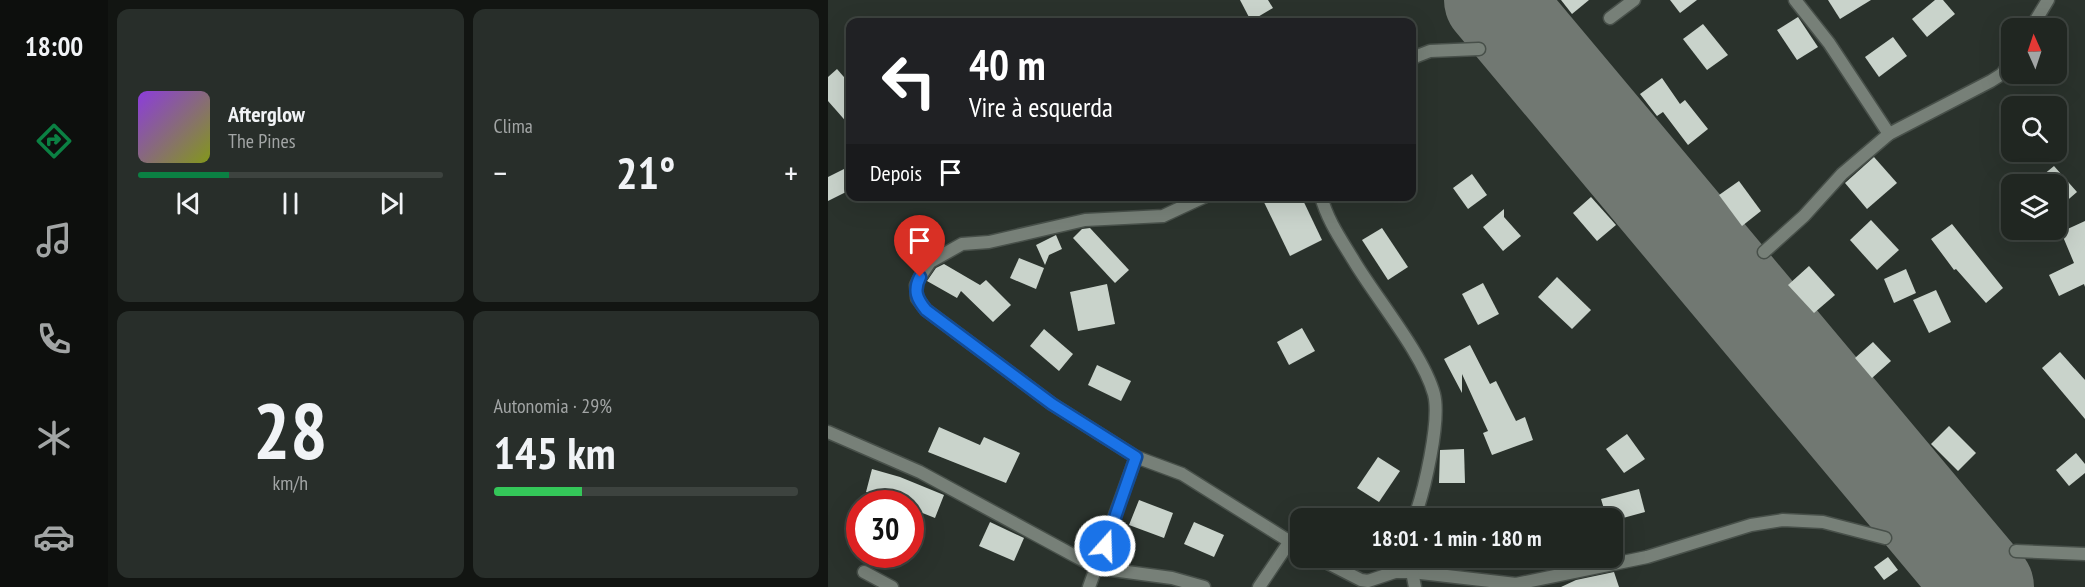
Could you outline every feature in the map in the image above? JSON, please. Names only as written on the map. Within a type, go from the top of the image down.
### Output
[{"type":"street","points":[[1610,18],[1634,0]]},
{"type":"street","points":[[1795,0],[1829,43],[1889,134]]},
{"type":"street","points":[[2037,18],[2048,0]]},
{"type":"street","points":[[1416,56],[1430,51],[1479,48]]},
{"type":"street","points":[[1764,252],[1804,216],[1842,174],[1889,134],[2001,75]]},
{"type":"street","points":[[1195,201],[1162,216],[1085,220],[989,242],[962,244],[930,262],[916,285],[917,298],[926,310],[1052,404],[1136,457],[1182,474],[1290,541]]},
{"type":"street","points":[[1323,201],[1339,236],[1424,370],[1434,396],[1436,410],[1426,472],[1417,508]]},
{"type":"street","points":[[828,432],[920,472],[1097,568],[1172,578],[1204,587]]},
{"type":"street","points":[[1089,587],[1136,457]]},
{"type":"street","points":[[1338,568],[1361,580],[1368,581],[1395,572],[1412,572],[1516,585],[1647,557],[1751,525],[1783,520],[1823,522],[1886,538]]},
{"type":"street","points":[[1259,587],[1290,550]]},
{"type":"street","points":[[2016,551],[2085,554]]},
{"type":"street","points":[[1395,572],[1396,568]]},
{"type":"street","points":[[864,572],[892,587]]},
{"type":"street","points":[[1412,572],[1415,587]]},
{"type":"building","points":[[1240,0],[1268,0],[1273,8],[1256,18],[1249,18]]},
{"type":"building","points":[[1561,0],[1589,0],[1572,14]]},
{"type":"building","points":[[1670,0],[1697,0],[1680,13]]},
{"type":"building","points":[[1828,0],[1871,0],[1840,19]]},
{"type":"building","points":[[1935,0],[1943,0],[1955,14],[1927,37],[1912,19]]},
{"type":"building","points":[[1798,17],[1818,47],[1797,60],[1777,30]]},
{"type":"building","points":[[1703,24],[1728,55],[1707,70],[1683,39]]},
{"type":"building","points":[[1893,37],[1907,56],[1879,77],[1865,57]]},
{"type":"building","points":[[837,69],[846,79],[846,121],[828,101],[828,77]]},
{"type":"building","points":[[1662,78],[1680,104],[1685,100],[1708,129],[1688,145],[1663,112],[1657,116],[1640,94]]},
{"type":"building","points":[[1874,157],[1897,183],[1867,209],[1845,183]]},
{"type":"building","points":[[2054,166],[2061,174],[2044,174]]},
{"type":"building","points":[[846,168],[846,192],[828,201],[828,177]]},
{"type":"building","points":[[1472,174],[1487,195],[1468,209],[1453,188]]},
{"type":"building","points":[[1739,181],[1761,211],[1742,226],[1719,195]]},
{"type":"building","points":[[2067,181],[2077,192],[2067,201]]},
{"type":"building","points":[[1591,197],[1616,225],[1597,241],[1573,213]]},
{"type":"building","points":[[1263,201],[1303,201],[1322,240],[1290,256]]},
{"type":"building","points":[[1504,209],[1504,217],[1521,236],[1503,251],[1483,227]]},
{"type":"building","points":[[1871,220],[1899,250],[1877,270],[1850,240]]},
{"type":"building","points":[[2085,221],[2085,287],[2084,284],[2059,296],[2049,275],[2074,263],[2064,240],[2067,240],[2067,229]]},
{"type":"building","points":[[1952,224],[2003,288],[1986,303],[1956,269],[1954,270],[1931,239]]},
{"type":"building","points":[[1090,228],[1129,270],[1115,283],[1073,238],[1082,229]]},
{"type":"building","points":[[1382,228],[1408,267],[1388,280],[1362,240]]},
{"type":"building","points":[[1056,235],[1062,249],[1049,255],[1045,265],[1036,245]]},
{"type":"building","points":[[1019,258],[1044,268],[1036,289],[1010,278]]},
{"type":"building","points":[[944,264],[980,285],[986,280],[1011,305],[993,322],[961,291],[957,298],[927,281],[936,268]]},
{"type":"building","points":[[1809,266],[1835,295],[1814,313],[1788,285]]},
{"type":"building","points":[[1906,269],[1916,293],[1894,303],[1884,279]]},
{"type":"building","points":[[1557,277],[1591,310],[1572,329],[1538,297]]},
{"type":"building","points":[[1483,283],[1499,314],[1478,325],[1462,294]]},
{"type":"building","points":[[1107,284],[1115,324],[1078,331],[1070,292]]},
{"type":"building","points":[[1936,290],[1951,322],[1929,333],[1913,300]]},
{"type":"building","points":[[1302,328],[1315,351],[1289,365],[1277,342]]},
{"type":"building","points":[[1044,329],[1073,354],[1059,371],[1030,346]]},
{"type":"building","points":[[1873,342],[1891,361],[1872,378],[1855,358]]},
{"type":"building","points":[[1470,345],[1490,384],[1496,381],[1516,421],[1525,417],[1533,440],[1492,455],[1483,433],[1488,431],[1462,374],[1462,393],[1444,359]]},
{"type":"building","points":[[2060,352],[2085,380],[2085,419],[2042,368]]},
{"type":"building","points":[[1097,365],[1131,381],[1121,401],[1088,385]]},
{"type":"building","points":[[1949,426],[1976,453],[1958,471],[1931,444]]},
{"type":"building","points":[[939,427],[980,445],[984,437],[1020,453],[1006,483],[928,452]]},
{"type":"building","points":[[1627,434],[1645,459],[1624,473],[1606,449]]},
{"type":"building","points":[[1464,449],[1465,483],[1439,483],[1440,450]]},
{"type":"building","points":[[2076,453],[2085,464],[2085,473],[2069,486],[2056,470]]},
{"type":"building","points":[[1378,457],[1400,471],[1379,502],[1357,488]]},
{"type":"building","points":[[872,469],[900,477],[944,495],[935,518],[924,514],[924,490],[867,490]]},
{"type":"building","points":[[1639,489],[1645,512],[1623,518],[1623,508],[1604,508],[1601,499]]},
{"type":"building","points":[[1139,500],[1173,513],[1164,538],[1129,525]]},
{"type":"building","points":[[990,522],[1024,538],[1014,561],[979,546]]},
{"type":"building","points":[[1194,522],[1224,535],[1214,557],[1184,544]]},
{"type":"building","points":[[1888,557],[1898,570],[1884,580],[1874,567]]},
{"type":"building","points":[[1614,572],[1619,587],[1561,587],[1576,580]]},
{"type":"runway","points":[[1493,0],[1985,587]]},
{"type":"route","points":[[920,277],[916,285],[917,298],[926,310],[1052,404],[1136,457],[1105,546]]}]
